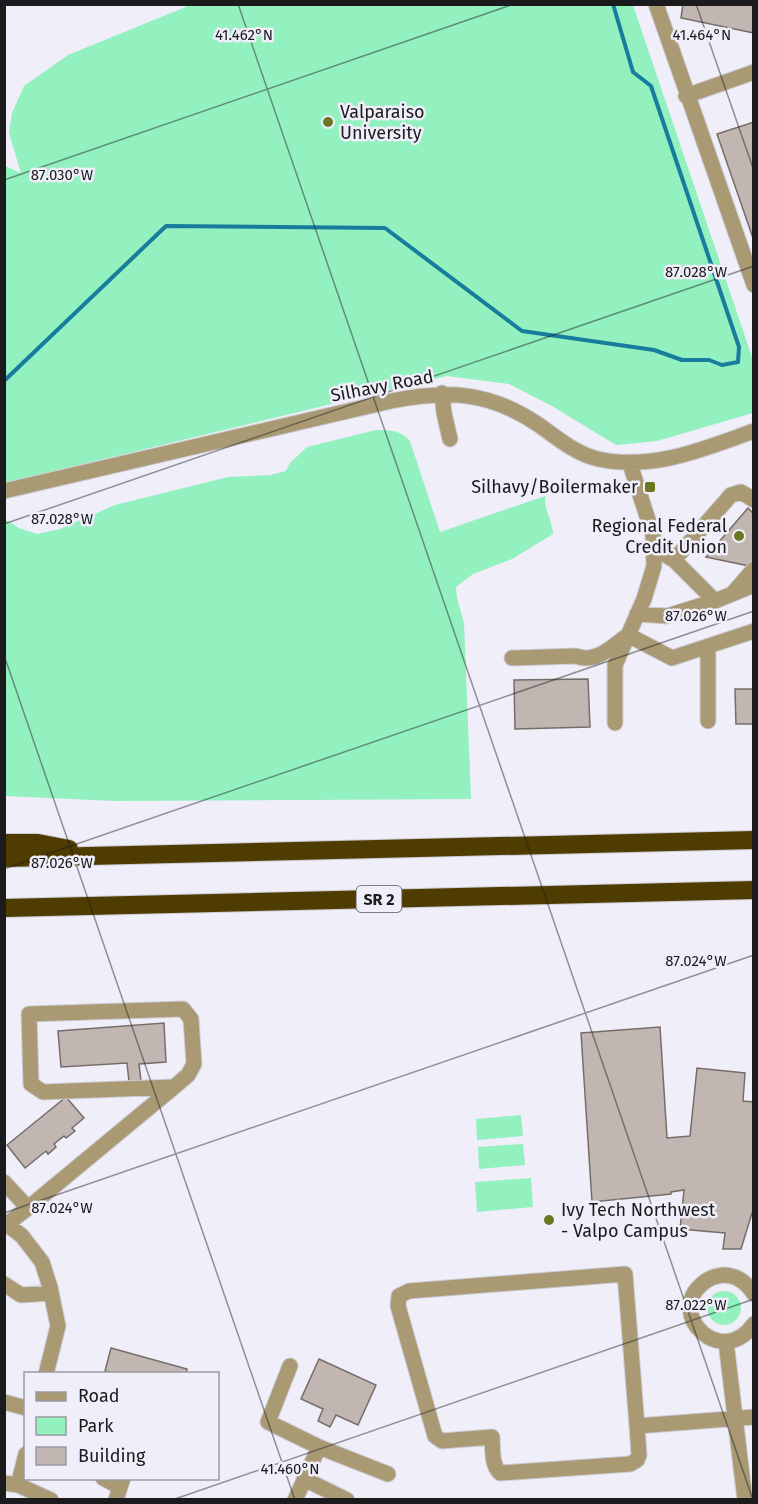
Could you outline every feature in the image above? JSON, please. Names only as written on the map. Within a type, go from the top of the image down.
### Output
[{"type":"highway","points":[[4,858],[753,840]]},
{"type":"highway","points":[[4,843],[38,843],[103,855]]},
{"type":"highway","name":"SR 2","points":[[4,908],[753,890]]},
{"type":"street","points":[[656,4],[753,285]]},
{"type":"street","points":[[686,96],[753,72]]},
{"type":"street","points":[[442,393],[450,439]]},
{"type":"street","name":"Silhavy Road","points":[[4,492],[391,401],[442,393],[484,399],[508,407],[529,418],[575,450],[597,459],[630,464],[647,463],[678,456],[753,431]]},
{"type":"street","points":[[615,723],[615,665],[649,584],[654,566],[649,521],[630,464]]},
{"type":"street","points":[[674,560],[731,495],[741,492],[753,500]]},
{"type":"street","points":[[654,551],[674,560],[715,601]]},
{"type":"street","points":[[732,594],[753,570]]},
{"type":"street","points":[[637,614],[667,616],[715,601],[753,585]]},
{"type":"street","points":[[628,635],[672,658],[753,631]]},
{"type":"street","points":[[512,658],[576,656],[585,660],[599,656],[628,635]]},
{"type":"street","points":[[708,646],[708,721]]},
{"type":"street","points":[[46,1372],[58,1326],[51,1293],[42,1262],[22,1236],[6,1223],[28,1208],[174,1087],[188,1075],[194,1064],[191,1019],[183,1009],[29,1014],[31,1084],[43,1092],[174,1087]]},
{"type":"street","points":[[4,1182],[28,1208]]},
{"type":"street","points":[[625,1274],[637,1426],[639,1455],[637,1460],[630,1464],[500,1473],[494,1461],[492,1437],[442,1441],[435,1436],[398,1306],[399,1296],[409,1291],[625,1274]]},
{"type":"street","points":[[753,1294],[746,1284],[737,1278],[727,1275],[716,1276],[706,1280],[698,1287],[690,1306],[696,1328],[704,1336],[714,1341],[737,1340],[753,1324]]},
{"type":"street","points":[[4,1284],[21,1295],[51,1293]]},
{"type":"street","points":[[726,1342],[745,1500]]},
{"type":"street","points":[[290,1366],[268,1422],[319,1447],[388,1474]]},
{"type":"street","points":[[4,1402],[24,1407]]},
{"type":"street","points":[[637,1426],[753,1418]]},
{"type":"street","points":[[295,1500],[319,1447]]},
{"type":"street","points":[[24,1458],[11,1484],[51,1500]]},
{"type":"street","points":[[304,1479],[347,1500]]},
{"type":"street","points":[[105,1480],[120,1488]]},
{"type":"green space","name":"Valparaiso University","points":[[193,4],[633,5],[753,360],[753,413],[657,441],[616,445],[552,406],[509,384],[447,376],[5,483],[5,166],[21,173],[9,133],[12,113],[24,86],[68,55]]},
{"type":"green space","points":[[376,430],[399,433],[410,441],[440,532],[545,496],[553,534],[512,559],[473,574],[456,587],[464,623],[471,799],[114,801],[5,796],[5,521],[37,534],[60,529],[115,505],[228,477],[270,475],[286,471],[290,463],[307,447]]},
{"type":"green space","points":[[521,1115],[523,1136],[477,1140],[476,1119]]},
{"type":"green space","points":[[523,1144],[525,1165],[479,1169],[478,1147]]},
{"type":"green space","points":[[531,1178],[533,1207],[477,1212],[475,1182]]},
{"type":"green space","points":[[724,1291],[736,1296],[741,1308],[736,1320],[724,1325],[712,1320],[707,1308],[712,1296]]},
{"type":"building","points":[[683,4],[754,4],[754,33],[681,18]]},
{"type":"building","points":[[754,122],[754,241],[717,134]]},
{"type":"building","name":"Regional Federal Credit Union","points":[[748,508],[754,514],[754,567],[706,557]]},
{"type":"building","points":[[588,679],[590,727],[515,729],[514,680]]},
{"type":"building","points":[[735,689],[754,689],[754,724],[736,724]]},
{"type":"building","points":[[164,1023],[166,1062],[139,1064],[141,1081],[129,1082],[127,1063],[61,1067],[58,1031]]},
{"type":"building","points":[[660,1027],[667,1138],[690,1136],[697,1068],[745,1073],[743,1101],[754,1102],[754,1213],[752,1213],[741,1249],[723,1249],[725,1233],[680,1229],[684,1190],[671,1192],[671,1194],[592,1202],[581,1033]]},
{"type":"building","points":[[66,1097],[84,1118],[72,1128],[75,1131],[54,1144],[56,1147],[48,1154],[46,1151],[25,1168],[7,1145]]},
{"type":"building","points":[[111,1348],[187,1369],[186,1372],[105,1371]]},
{"type":"building","points":[[319,1359],[376,1385],[358,1425],[336,1415],[330,1427],[318,1421],[323,1409],[301,1399]]},
{"type":"waterway","points":[[4,381],[166,226],[385,228],[522,331],[654,350],[682,360],[709,360],[722,365],[738,362],[739,347],[651,86],[633,72],[613,4]]},
{"type":"place","name":"Valparaiso University","points":[[328,122]]},
{"type":"place","name":"Silhavy/Boilermaker","points":[[650,487]]},
{"type":"place","name":"Regional Federal Credit Union","points":[[739,536]]},
{"type":"place","name":"Ivy Tech Northwest - Valpo Campus","points":[[549,1220]]}]
